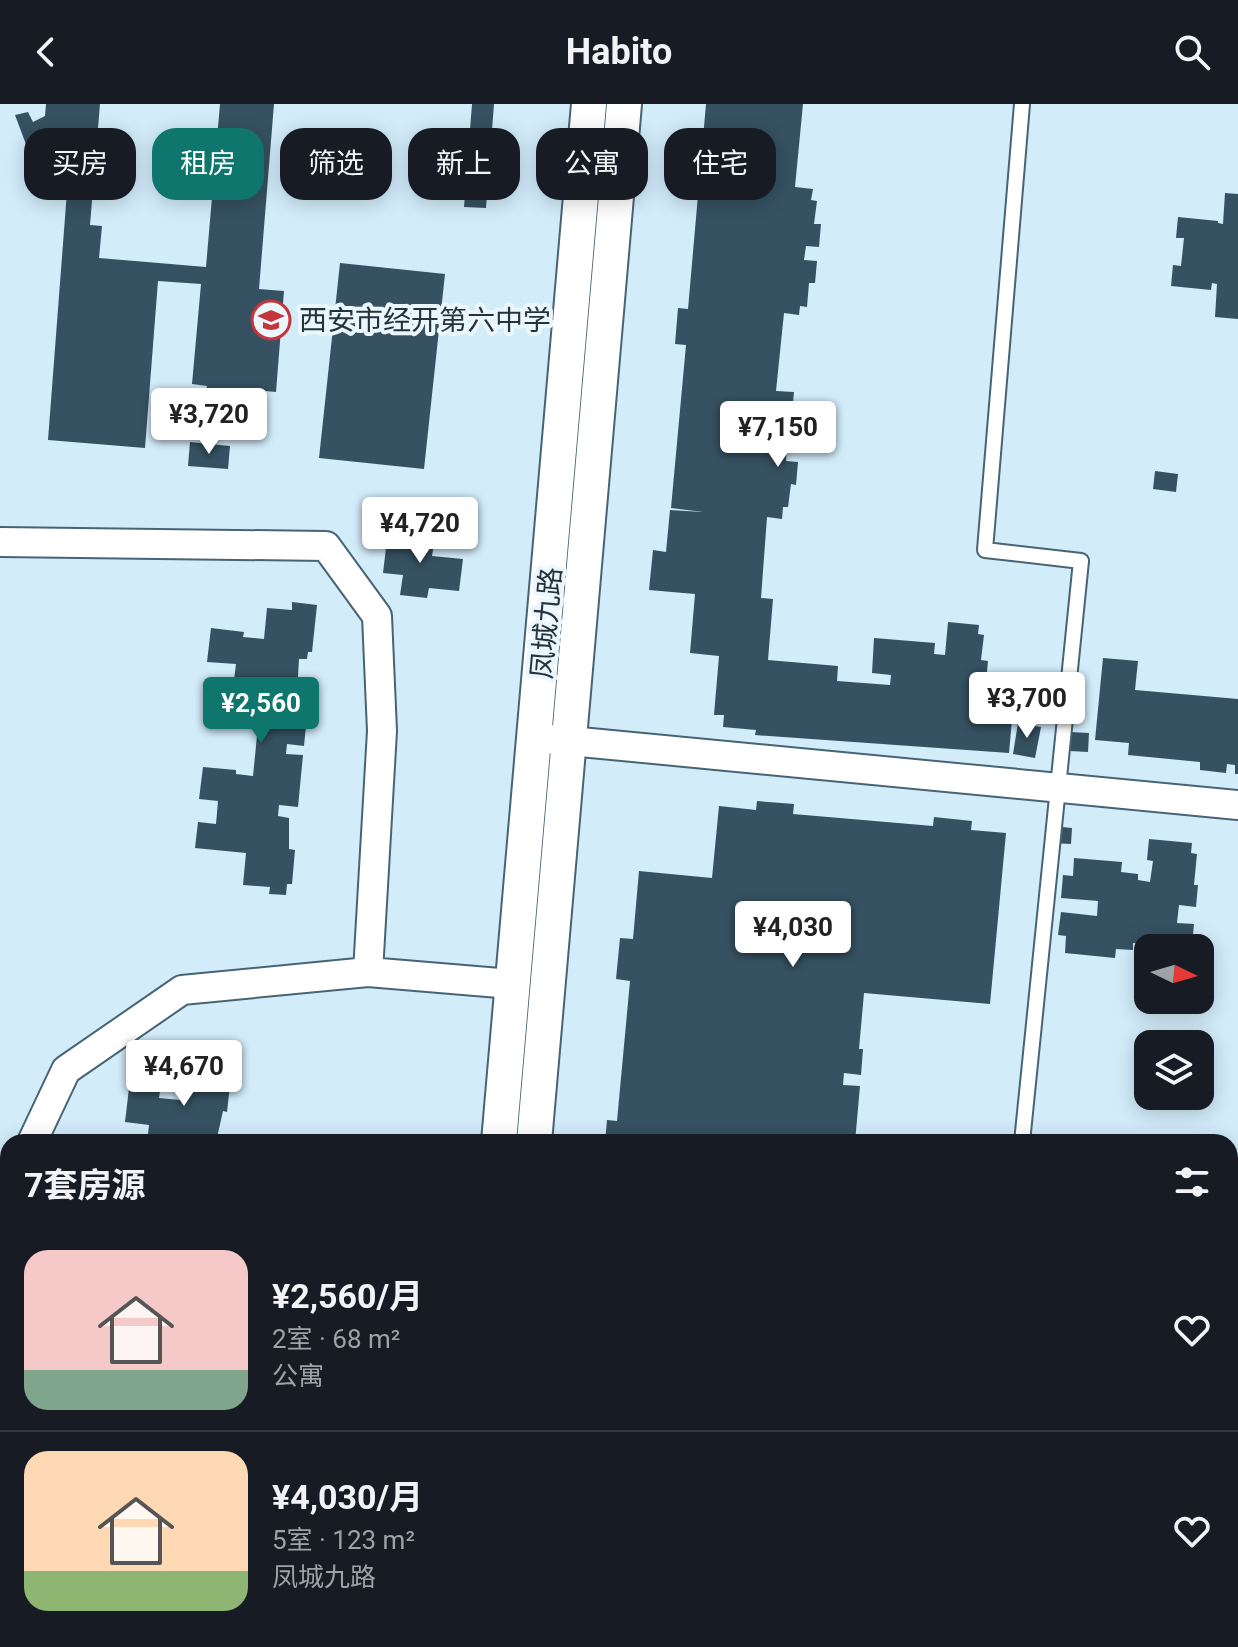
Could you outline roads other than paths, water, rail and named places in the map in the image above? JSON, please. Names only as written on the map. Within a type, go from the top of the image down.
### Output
[{"type":"street","name":"凤城九路","points":[[534,1134],[552,740],[589,104]]},
{"type":"street","name":"凤城九路","points":[[500,1134],[512,984],[552,740],[624,104]]},
{"type":"street","points":[[0,542],[326,546],[377,616],[382,731],[368,972]]},
{"type":"street","points":[[552,740],[1238,805]]},
{"type":"street","points":[[36,1134],[66,1070],[182,990],[368,972],[512,984]]},
{"type":"lane","points":[[1022,104],[985,550],[1081,561],[1023,1134]]},
{"type":"place","name":"西安市经开第六中学","points":[[271,320]]}]
